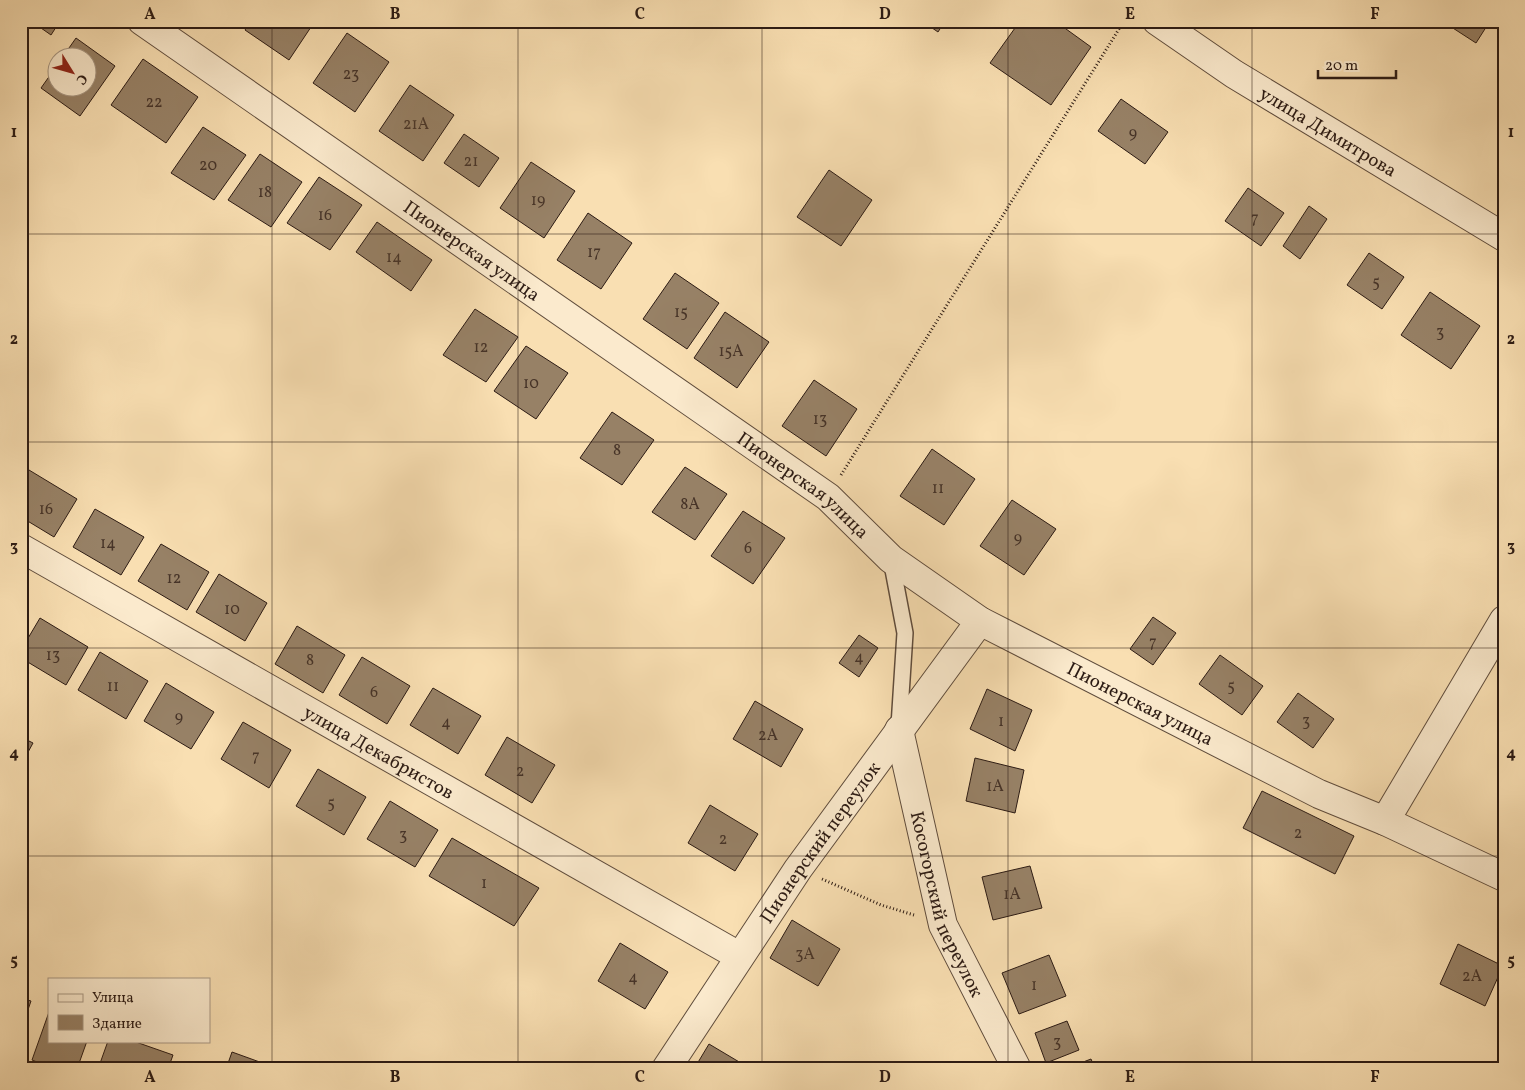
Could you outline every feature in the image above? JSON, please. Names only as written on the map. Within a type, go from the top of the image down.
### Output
[{"type":"street","name":"Пионерская улица","points":[[142,21],[828,497],[891,559],[980,621],[1319,794],[1385,821],[1504,877]]},
{"type":"street","name":"улица Димитрова","points":[[1157,21],[1234,74],[1504,237]]},
{"type":"street","name":"улица Декабристов","points":[[21,548],[739,956]]},
{"type":"street","points":[[1385,821],[1504,620]]},
{"type":"street","name":"Пионерский переулок","points":[[666,1069],[798,869],[980,621]]},
{"type":"street","name":"Косогорский переулок","points":[[899,730],[943,925],[1017,1069]]},
{"type":"lane","points":[[891,559],[905,633],[899,730]]},
{"type":"path","points":[[828,497],[1124,21]]},
{"type":"path","points":[[798,869],[881,905],[943,925]]},
{"type":"building","points":[[31,21],[60,21],[51,35]]},
{"type":"building","points":[[251,21],[315,21],[289,60],[245,30]]},
{"type":"building","points":[[922,21],[945,21],[938,32]]},
{"type":"building","points":[[1020,21],[1055,21],[1091,47],[1051,105],[990,63]]},
{"type":"building","points":[[1442,21],[1490,21],[1476,43]]},
{"type":"building","points":[[347,33],[389,62],[355,112],[313,83]]},
{"type":"building","points":[[76,38],[90,48],[69,48]]},
{"type":"building","points":[[98,54],[115,66],[98,90]]},
{"type":"building","points":[[143,59],[198,97],[166,143],[111,105]]},
{"type":"building","points":[[48,78],[48,93],[41,88]]},
{"type":"building","points":[[410,85],[454,115],[423,161],[379,131]]},
{"type":"building","points":[[55,98],[93,98],[80,116]]},
{"type":"building","points":[[1121,99],[1168,132],[1145,164],[1098,131]]},
{"type":"building","points":[[203,127],[246,155],[214,200],[171,173]]},
{"type":"building","points":[[464,134],[499,158],[479,187],[444,163]]},
{"type":"building","points":[[260,154],[302,182],[271,227],[228,200]]},
{"type":"building","points":[[531,162],[575,191],[544,238],[500,208]]},
{"type":"building","points":[[829,170],[872,200],[841,246],[797,217]]},
{"type":"building","points":[[319,177],[362,205],[330,250],[287,223]]},
{"type":"building","points":[[1248,188],[1284,213],[1261,246],[1225,221]]},
{"type":"building","points":[[1309,206],[1327,219],[1300,259],[1283,246]]},
{"type":"building","points":[[588,213],[632,243],[601,289],[557,260]]},
{"type":"building","points":[[377,222],[432,260],[411,291],[356,252]]},
{"type":"building","points":[[1369,253],[1404,277],[1382,309],[1347,285]]},
{"type":"building","points":[[675,273],[719,303],[687,349],[643,319]]},
{"type":"building","points":[[1430,292],[1480,326],[1451,369],[1401,335]]},
{"type":"building","points":[[475,309],[518,337],[486,382],[443,355]]},
{"type":"building","points":[[725,312],[769,342],[737,388],[694,358]]},
{"type":"building","points":[[526,346],[568,373],[536,419],[494,391]]},
{"type":"building","points":[[814,380],[857,409],[826,456],[782,426]]},
{"type":"building","points":[[612,412],[654,440],[622,485],[580,458]]},
{"type":"building","points":[[932,449],[975,479],[944,525],[900,496]]},
{"type":"building","points":[[685,467],[727,494],[695,540],[652,512]]},
{"type":"building","points":[[29,470],[77,499],[54,537],[21,517],[21,483]]},
{"type":"building","points":[[1012,500],[1056,529],[1024,575],[980,546]]},
{"type":"building","points":[[95,509],[144,537],[121,575],[73,547]]},
{"type":"building","points":[[743,511],[785,538],[753,584],[711,556]]},
{"type":"building","points":[[161,544],[209,572],[187,610],[138,581]]},
{"type":"building","points":[[219,574],[267,603],[245,641],[196,612]]},
{"type":"building","points":[[1153,617],[1176,633],[1153,665],[1130,649]]},
{"type":"building","points":[[40,618],[88,647],[66,685],[21,658],[21,650]]},
{"type":"building","points":[[297,626],[345,655],[323,693],[275,664]]},
{"type":"building","points":[[859,635],[878,648],[859,677],[839,663]]},
{"type":"building","points":[[100,652],[148,681],[126,719],[78,690]]},
{"type":"building","points":[[1220,655],[1263,686],[1242,715],[1199,684]]},
{"type":"building","points":[[362,657],[410,686],[387,724],[339,695]]},
{"type":"building","points":[[166,683],[214,712],[191,749],[144,721]]},
{"type":"building","points":[[433,688],[481,716],[458,754],[410,725]]},
{"type":"building","points":[[987,689],[1032,710],[1015,751],[970,729]]},
{"type":"building","points":[[1298,693],[1334,719],[1313,748],[1277,722]]},
{"type":"building","points":[[755,701],[803,729],[781,767],[733,739]]},
{"type":"building","points":[[243,722],[291,750],[269,788],[221,759]]},
{"type":"building","points":[[21,737],[33,743],[21,765]]},
{"type":"building","points":[[507,737],[555,765],[532,803],[485,775]]},
{"type":"building","points":[[975,758],[1024,770],[1015,813],[966,801]]},
{"type":"building","points":[[318,769],[366,797],[344,835],[296,806]]},
{"type":"building","points":[[1262,791],[1354,836],[1335,874],[1243,828]]},
{"type":"building","points":[[390,801],[438,830],[415,867],[367,839]]},
{"type":"building","points":[[710,805],[758,834],[735,871],[688,843]]},
{"type":"building","points":[[452,838],[539,888],[514,926],[429,876]]},
{"type":"building","points":[[1030,866],[1042,908],[993,920],[982,877]]},
{"type":"building","points":[[792,920],[840,949],[818,986],[770,958]]},
{"type":"building","points":[[620,943],[668,972],[645,1009],[598,981]]},
{"type":"building","points":[[1458,944],[1503,966],[1485,1006],[1440,984]]},
{"type":"building","points":[[1049,955],[1066,996],[1019,1014],[1002,973]]},
{"type":"building","points":[[21,998],[31,1001],[21,1030]]},
{"type":"building","points":[[48,1015],[48,1042],[87,1042],[77,1069],[55,1069],[32,1060]]},
{"type":"building","points":[[1067,1021],[1079,1050],[1046,1063],[1035,1033]]},
{"type":"building","points":[[108,1042],[136,1042],[173,1055],[168,1069],[98,1069]]},
{"type":"building","points":[[709,1044],[751,1069],[694,1069]]},
{"type":"building","points":[[232,1052],[279,1069],[226,1069]]},
{"type":"building","points":[[1091,1059],[1095,1069],[1065,1069]]}]
